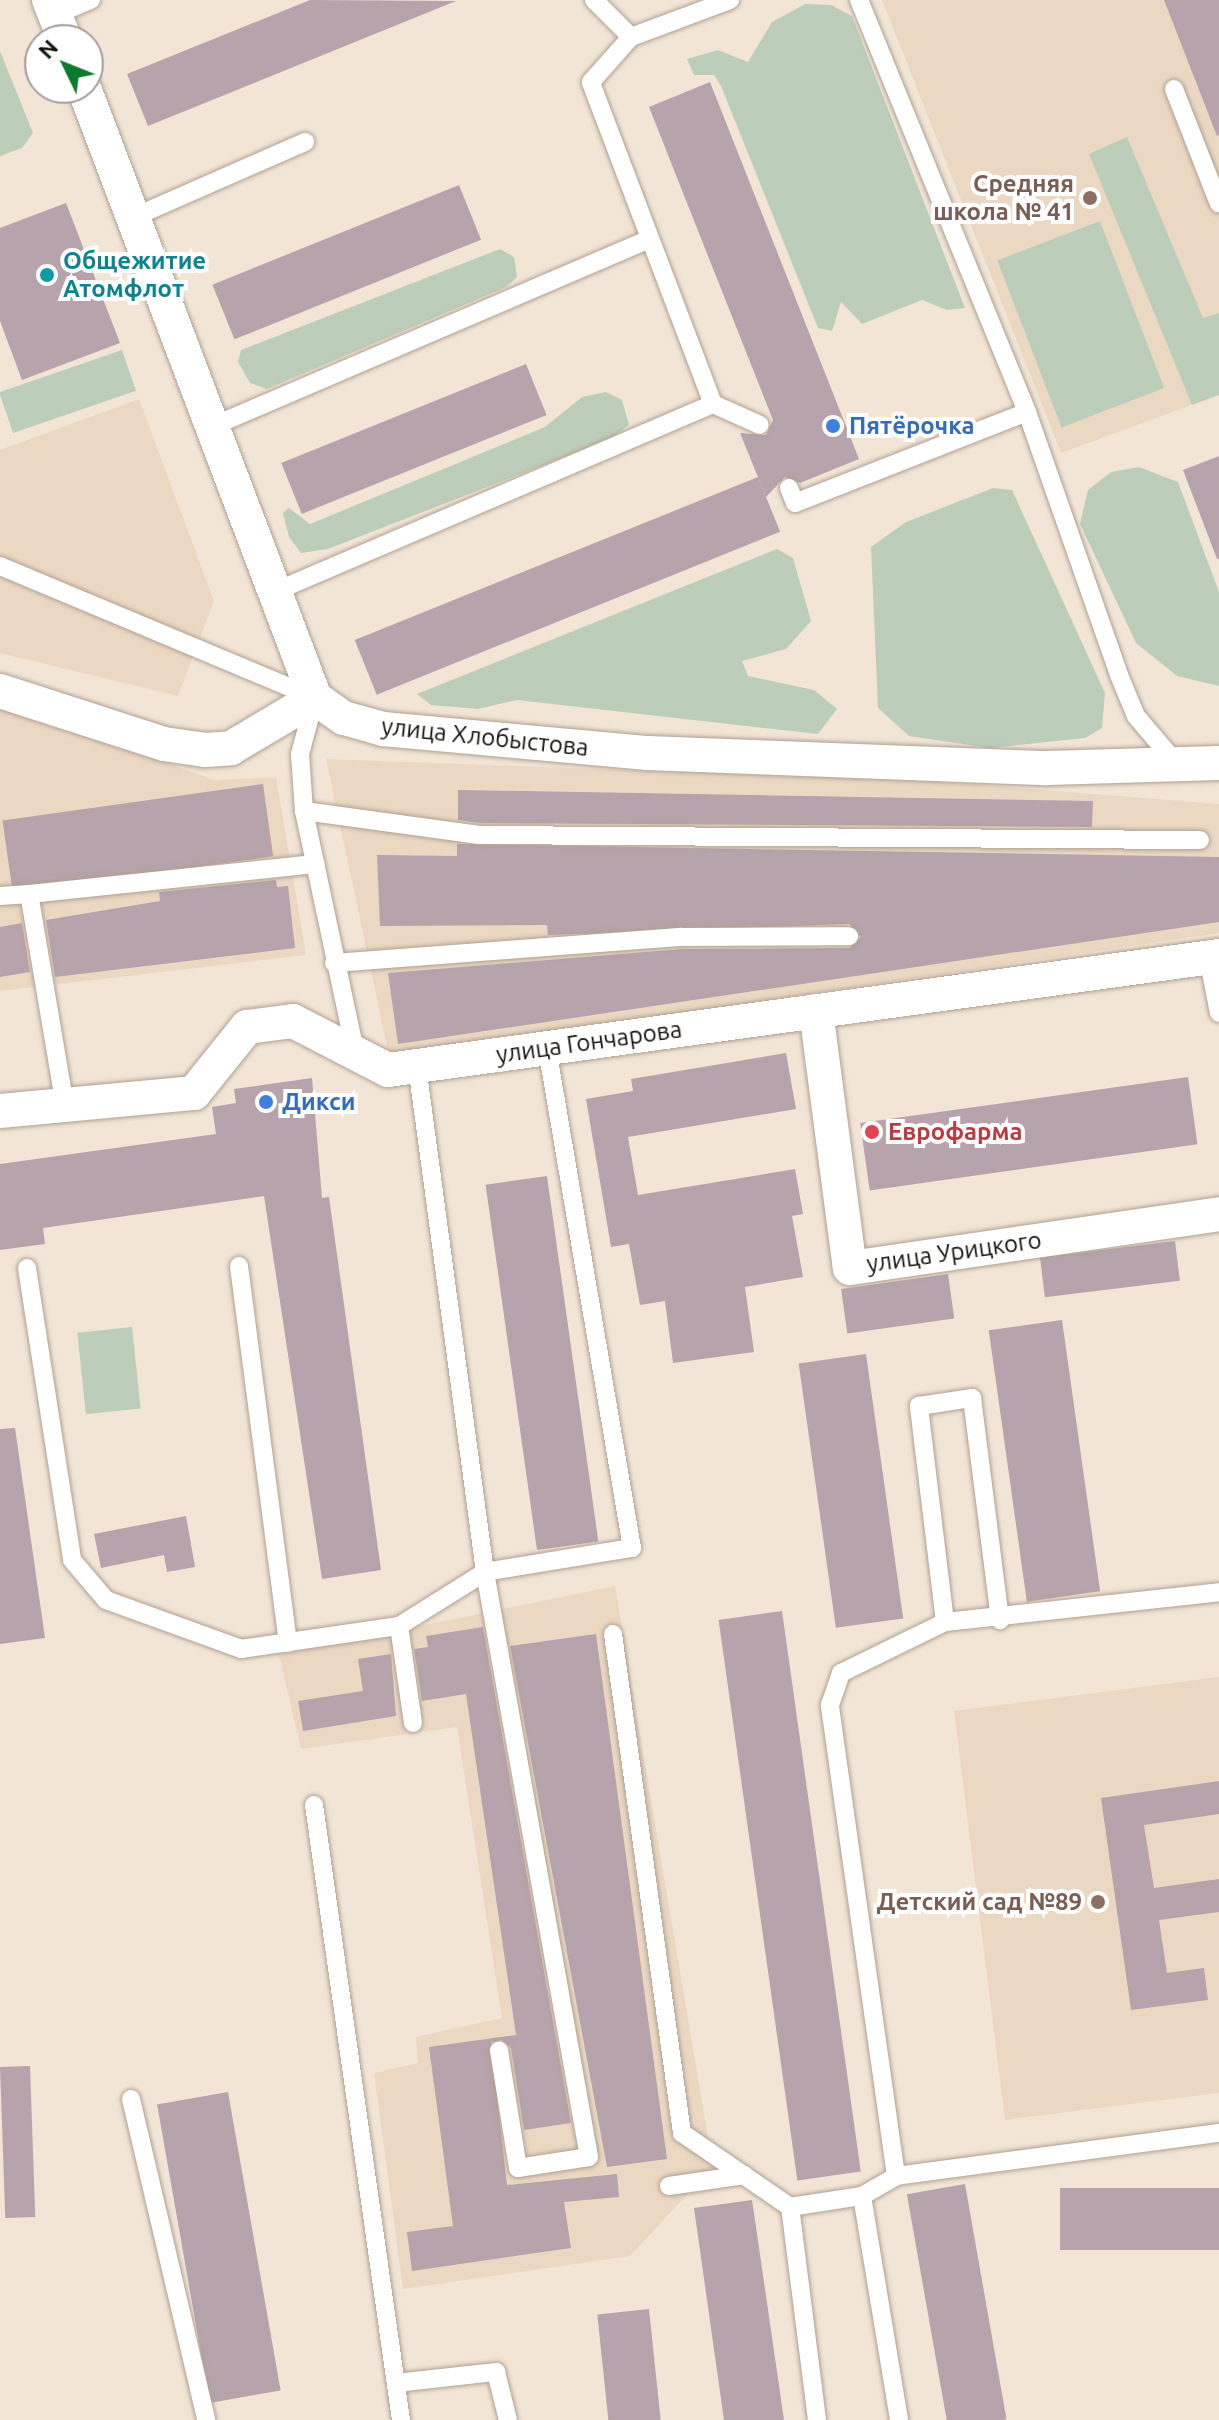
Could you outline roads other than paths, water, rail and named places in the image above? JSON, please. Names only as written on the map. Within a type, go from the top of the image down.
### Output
[{"type":"street","points":[[0,691],[194,750],[231,748],[315,698],[90,104]]},
{"type":"street","name":"улица Хлобыстова","points":[[315,698],[344,718],[383,729],[648,753],[1047,768],[1219,763]]},
{"type":"street","name":"улица Гончарова","points":[[0,1111],[194,1093],[247,1027],[293,1021],[356,1058],[388,1070],[1214,956]]},
{"type":"street","name":"улица Урицкого","points":[[816,1011],[850,1268],[1219,1214]]},
{"type":"lane","points":[[56,18],[91,0]]},
{"type":"lane","points":[[594,0],[631,37]]},
{"type":"lane","points":[[730,0],[631,37],[591,82],[645,241],[713,404],[760,425]]},
{"type":"lane","points":[[859,0],[1027,412],[1136,716],[1175,762]]},
{"type":"lane","points":[[1174,89],[1219,204]]},
{"type":"lane","points":[[134,217],[305,142]]},
{"type":"lane","points":[[211,427],[645,241]]},
{"type":"lane","points":[[274,592],[713,404]]},
{"type":"lane","points":[[789,488],[795,503],[1027,412]]},
{"type":"lane","points":[[0,566],[315,698],[300,754],[304,811],[356,1058]]},
{"type":"lane","points":[[304,811],[479,835],[1200,840]]},
{"type":"lane","points":[[0,896],[315,864]]},
{"type":"lane","points":[[29,894],[65,1106]]},
{"type":"lane","points":[[334,963],[620,940],[849,936]]},
{"type":"lane","points":[[1214,956],[1219,1013]]},
{"type":"lane","points":[[27,1268],[72,1560],[106,1600],[173,1628],[241,1649],[399,1626],[485,1572],[632,1548],[547,1048]]},
{"type":"lane","points":[[417,1066],[485,1572],[589,2157],[518,2168],[499,2051]]},
{"type":"lane","points":[[239,1266],[288,1643]]},
{"type":"lane","points":[[945,1622],[919,1406],[972,1398],[1000,1620]]},
{"type":"lane","points":[[896,2176],[830,1705],[841,1673],[945,1622],[1000,1620],[1219,1592]]},
{"type":"lane","points":[[399,1626],[413,1723]]},
{"type":"lane","points":[[613,1634],[682,2133],[790,2207],[862,2196],[896,2176],[1219,2133]]},
{"type":"lane","points":[[314,1805],[401,2420]]},
{"type":"lane","points":[[131,2099],[206,2420]]},
{"type":"lane","points":[[669,2186],[744,2175]]},
{"type":"lane","points":[[862,2196],[899,2420]]},
{"type":"lane","points":[[790,2207],[817,2420]]},
{"type":"lane","points":[[396,2383],[496,2372],[508,2420]]},
{"type":"place","name":"Средняя школа № 41","points":[[1090,198]]},
{"type":"place","name":"Общежитие Атомфлот","points":[[47,275]]},
{"type":"place","name":"Пятёрочка","points":[[833,426]]},
{"type":"place","name":"Дикси","points":[[266,1102]]},
{"type":"place","name":"Еврофарма","points":[[872,1132]]},
{"type":"place","name":"Детский сад №89","points":[[1098,1902]]}]
